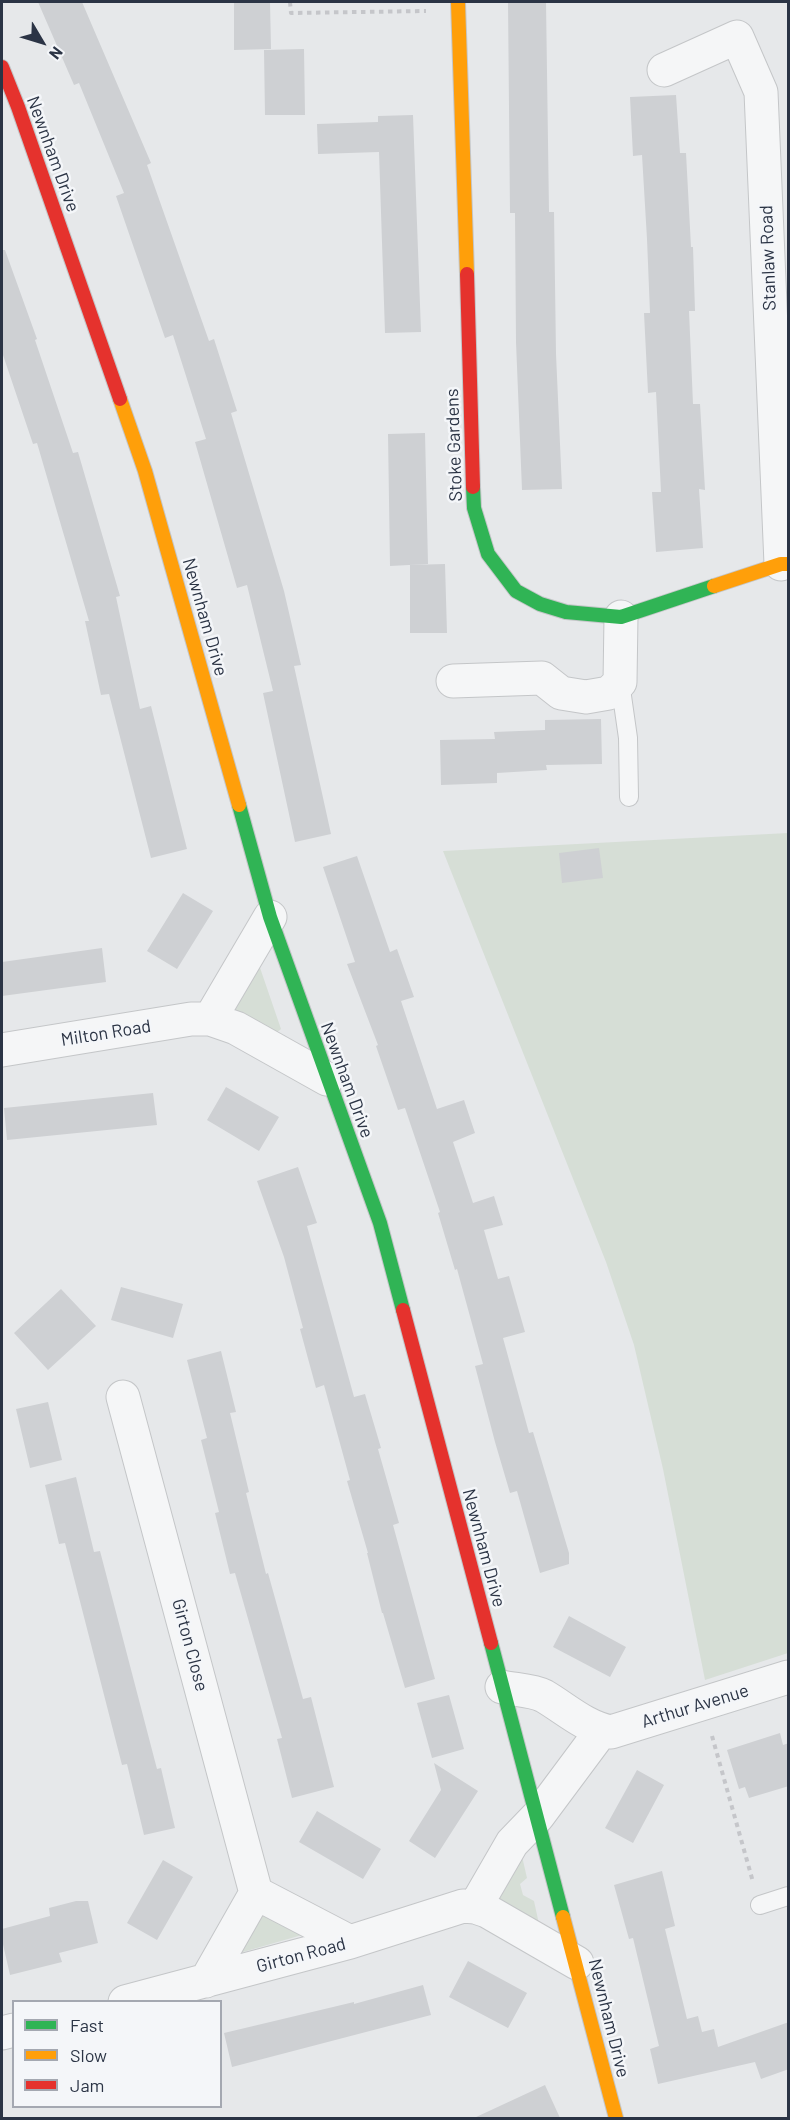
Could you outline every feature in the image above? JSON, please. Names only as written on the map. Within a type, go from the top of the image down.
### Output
[{"type":"street","name":"Stoke Gardens","points":[[458,6],[474,508],[488,554],[516,591],[540,604],[566,612],[621,617],[785,564]]},
{"type":"street","name":"Stanlaw Road","points":[[664,70],[737,37],[761,92],[785,564]]},
{"type":"street","name":"Newnham Drive","points":[[2,67],[146,471],[270,917],[380,1223],[577,1963],[616,2118]]},
{"type":"street","points":[[453,681],[542,678],[561,693],[586,698],[609,693],[620,682],[621,617]]},
{"type":"street","points":[[210,1019],[270,917]]},
{"type":"street","name":"Milton Road","points":[[2,1050],[191,1019],[210,1019],[236,1028],[327,1079]]},
{"type":"street","name":"Girton Close","points":[[123,1397],[256,1893]]},
{"type":"street","name":"Arthur Avenue","points":[[602,1730],[611,1732],[789,1677]]},
{"type":"street","points":[[502,1687],[542,1695],[575,1718],[602,1730],[538,1816],[512,1842],[476,1907],[487,1911],[577,1963]]},
{"type":"street","points":[[206,1981],[256,1893],[350,1942]]},
{"type":"street","name":"Girton Road","points":[[129,2000],[350,1942],[463,1906],[476,1907]]},
{"type":"lane","points":[[620,682],[628,738],[629,797]]},
{"type":"lane","points":[[760,1905],[789,1896]]},
{"type":"path","points":[[290,2],[291,13],[458,6]]},
{"type":"path","points":[[702,1704],[760,1905]]},
{"type":"shaded area","points":[[788,833],[788,1653],[705,1680],[663,1469],[634,1345],[606,1262],[443,851]]},
{"type":"shaded area","points":[[257,959],[281,1029],[275,1034],[230,1007]]},
{"type":"shaded area","points":[[521,1852],[527,1878],[520,1884],[523,1895],[534,1901],[539,1924],[493,1900]]},
{"type":"shaded area","points":[[259,1910],[302,1935],[243,1952],[237,1942]]},
{"type":"building","points":[[38,2],[82,2],[151,163],[147,165],[209,341],[214,339],[237,411],[231,413],[284,591],[301,665],[294,666],[331,834],[295,842],[263,693],[273,691],[247,585],[237,588],[195,442],[206,439],[173,335],[165,338],[116,196],[124,193],[79,83],[74,85]]},
{"type":"building","points":[[234,2],[270,2],[271,49],[234,50]]},
{"type":"building","points":[[508,2],[546,2],[549,212],[554,212],[556,354],[562,489],[522,490],[516,342],[515,213],[510,213]]},
{"type":"building","points":[[304,49],[305,115],[265,115],[264,50]]},
{"type":"building","points":[[676,95],[680,153],[686,153],[691,247],[693,247],[695,311],[689,311],[693,404],[700,404],[705,490],[699,489],[703,548],[656,552],[652,492],[661,492],[656,392],[648,393],[644,313],[650,313],[642,155],[633,156],[630,97]]},
{"type":"building","points":[[413,115],[421,332],[385,333],[379,152],[318,154],[317,124],[378,122],[378,116]]},
{"type":"building","points":[[2,250],[5,250],[37,339],[35,340],[73,453],[78,452],[120,596],[116,597],[140,709],[151,706],[187,849],[151,858],[109,694],[101,695],[85,621],[89,621],[37,443],[33,444],[2,352]]},
{"type":"building","points":[[425,433],[428,564],[390,566],[388,434]]},
{"type":"building","points":[[445,564],[447,633],[410,633],[410,565]]},
{"type":"building","points":[[601,719],[602,764],[546,765],[547,770],[497,773],[497,783],[441,785],[440,740],[495,739],[494,732],[545,730],[545,720]]},
{"type":"building","points":[[599,848],[603,878],[562,883],[559,853]]},
{"type":"building","points":[[357,856],[390,952],[397,949],[414,997],[401,1001],[437,1109],[464,1100],[475,1133],[453,1142],[473,1203],[494,1196],[503,1225],[484,1230],[498,1279],[509,1276],[525,1332],[503,1338],[529,1433],[533,1432],[569,1553],[569,1564],[540,1573],[517,1491],[510,1493],[495,1442],[475,1366],[483,1364],[457,1269],[455,1270],[438,1213],[440,1212],[405,1108],[398,1110],[376,1046],[378,1045],[347,964],[355,962],[323,867]]},
{"type":"building","points":[[183,893],[213,911],[177,969],[147,951]]},
{"type":"building","points":[[102,948],[106,982],[2,996],[2,962]]},
{"type":"building","points":[[226,1087],[279,1117],[259,1151],[207,1120]]},
{"type":"building","points":[[153,1093],[157,1125],[7,1140],[4,1108]]},
{"type":"building","points":[[298,1167],[317,1223],[307,1226],[354,1397],[365,1394],[381,1448],[378,1449],[399,1523],[393,1525],[435,1679],[405,1688],[382,1613],[324,1385],[316,1388],[284,1257],[257,1181]]},
{"type":"building","points":[[121,1287],[183,1304],[173,1338],[111,1320]]},
{"type":"building","points":[[61,1289],[96,1326],[48,1370],[14,1333]]},
{"type":"building","points":[[221,1351],[236,1412],[230,1413],[249,1492],[246,1493],[266,1574],[268,1573],[303,1699],[311,1697],[334,1787],[292,1798],[277,1739],[282,1738],[235,1573],[230,1574],[215,1513],[219,1512],[201,1440],[207,1438],[187,1360]]},
{"type":"building","points":[[48,1402],[62,1460],[30,1468],[16,1409]]},
{"type":"building","points":[[76,1477],[94,1552],[100,1551],[157,1769],[161,1768],[175,1828],[144,1835],[127,1764],[122,1765],[65,1543],[59,1544],[45,1485]]},
{"type":"building","points":[[569,1616],[626,1647],[610,1677],[553,1647]]},
{"type":"building","points":[[449,1695],[464,1749],[432,1758],[417,1703]]},
{"type":"building","points":[[780,1733],[783,1745],[789,1743],[789,1786],[749,1798],[745,1787],[739,1789],[727,1750]]},
{"type":"building","points":[[434,1763],[478,1791],[435,1858],[409,1841],[441,1790]]},
{"type":"building","points":[[637,1770],[664,1785],[633,1843],[605,1828]]},
{"type":"building","points":[[317,1811],[381,1849],[363,1879],[299,1842]]},
{"type":"building","points":[[163,1860],[193,1877],[157,1940],[127,1923]]},
{"type":"building","points":[[662,1871],[675,1926],[665,1929],[687,2019],[698,2016],[702,2032],[714,2029],[718,2047],[789,2022],[789,2069],[761,2079],[755,2062],[658,2084],[650,2049],[659,2046],[633,1938],[629,1939],[614,1885]]},
{"type":"building","points":[[76,1901],[88,1901],[98,1943],[59,1953],[62,1962],[10,1975],[2,1940],[2,1929],[50,1916],[49,1908]]},
{"type":"building","points":[[468,1961],[527,1993],[508,2028],[449,1997]]},
{"type":"building","points":[[423,1985],[431,2015],[232,2067],[224,2033],[354,2002],[354,2004]]},
{"type":"building","points":[[545,2085],[560,2118],[474,2118]]},
{"type":"traffic: fast","points":[[473,487],[474,508],[488,554],[516,591],[540,604],[566,612],[621,617],[714,586]]},
{"type":"traffic: fast","points":[[239,805],[270,917],[380,1223],[403,1310]]},
{"type":"traffic: fast","points":[[491,1643],[563,1917]]},
{"type":"traffic: slow","points":[[458,2],[467,274]]},
{"type":"traffic: slow","points":[[120,399],[145,471],[239,805]]},
{"type":"traffic: slow","points":[[714,586],[781,564],[788,564]]},
{"type":"traffic: slow","points":[[563,1917],[616,2118]]},
{"type":"traffic: jam","points":[[2,67],[120,399]]},
{"type":"traffic: jam","points":[[467,274],[473,487]]},
{"type":"traffic: jam","points":[[403,1310],[491,1643]]}]
